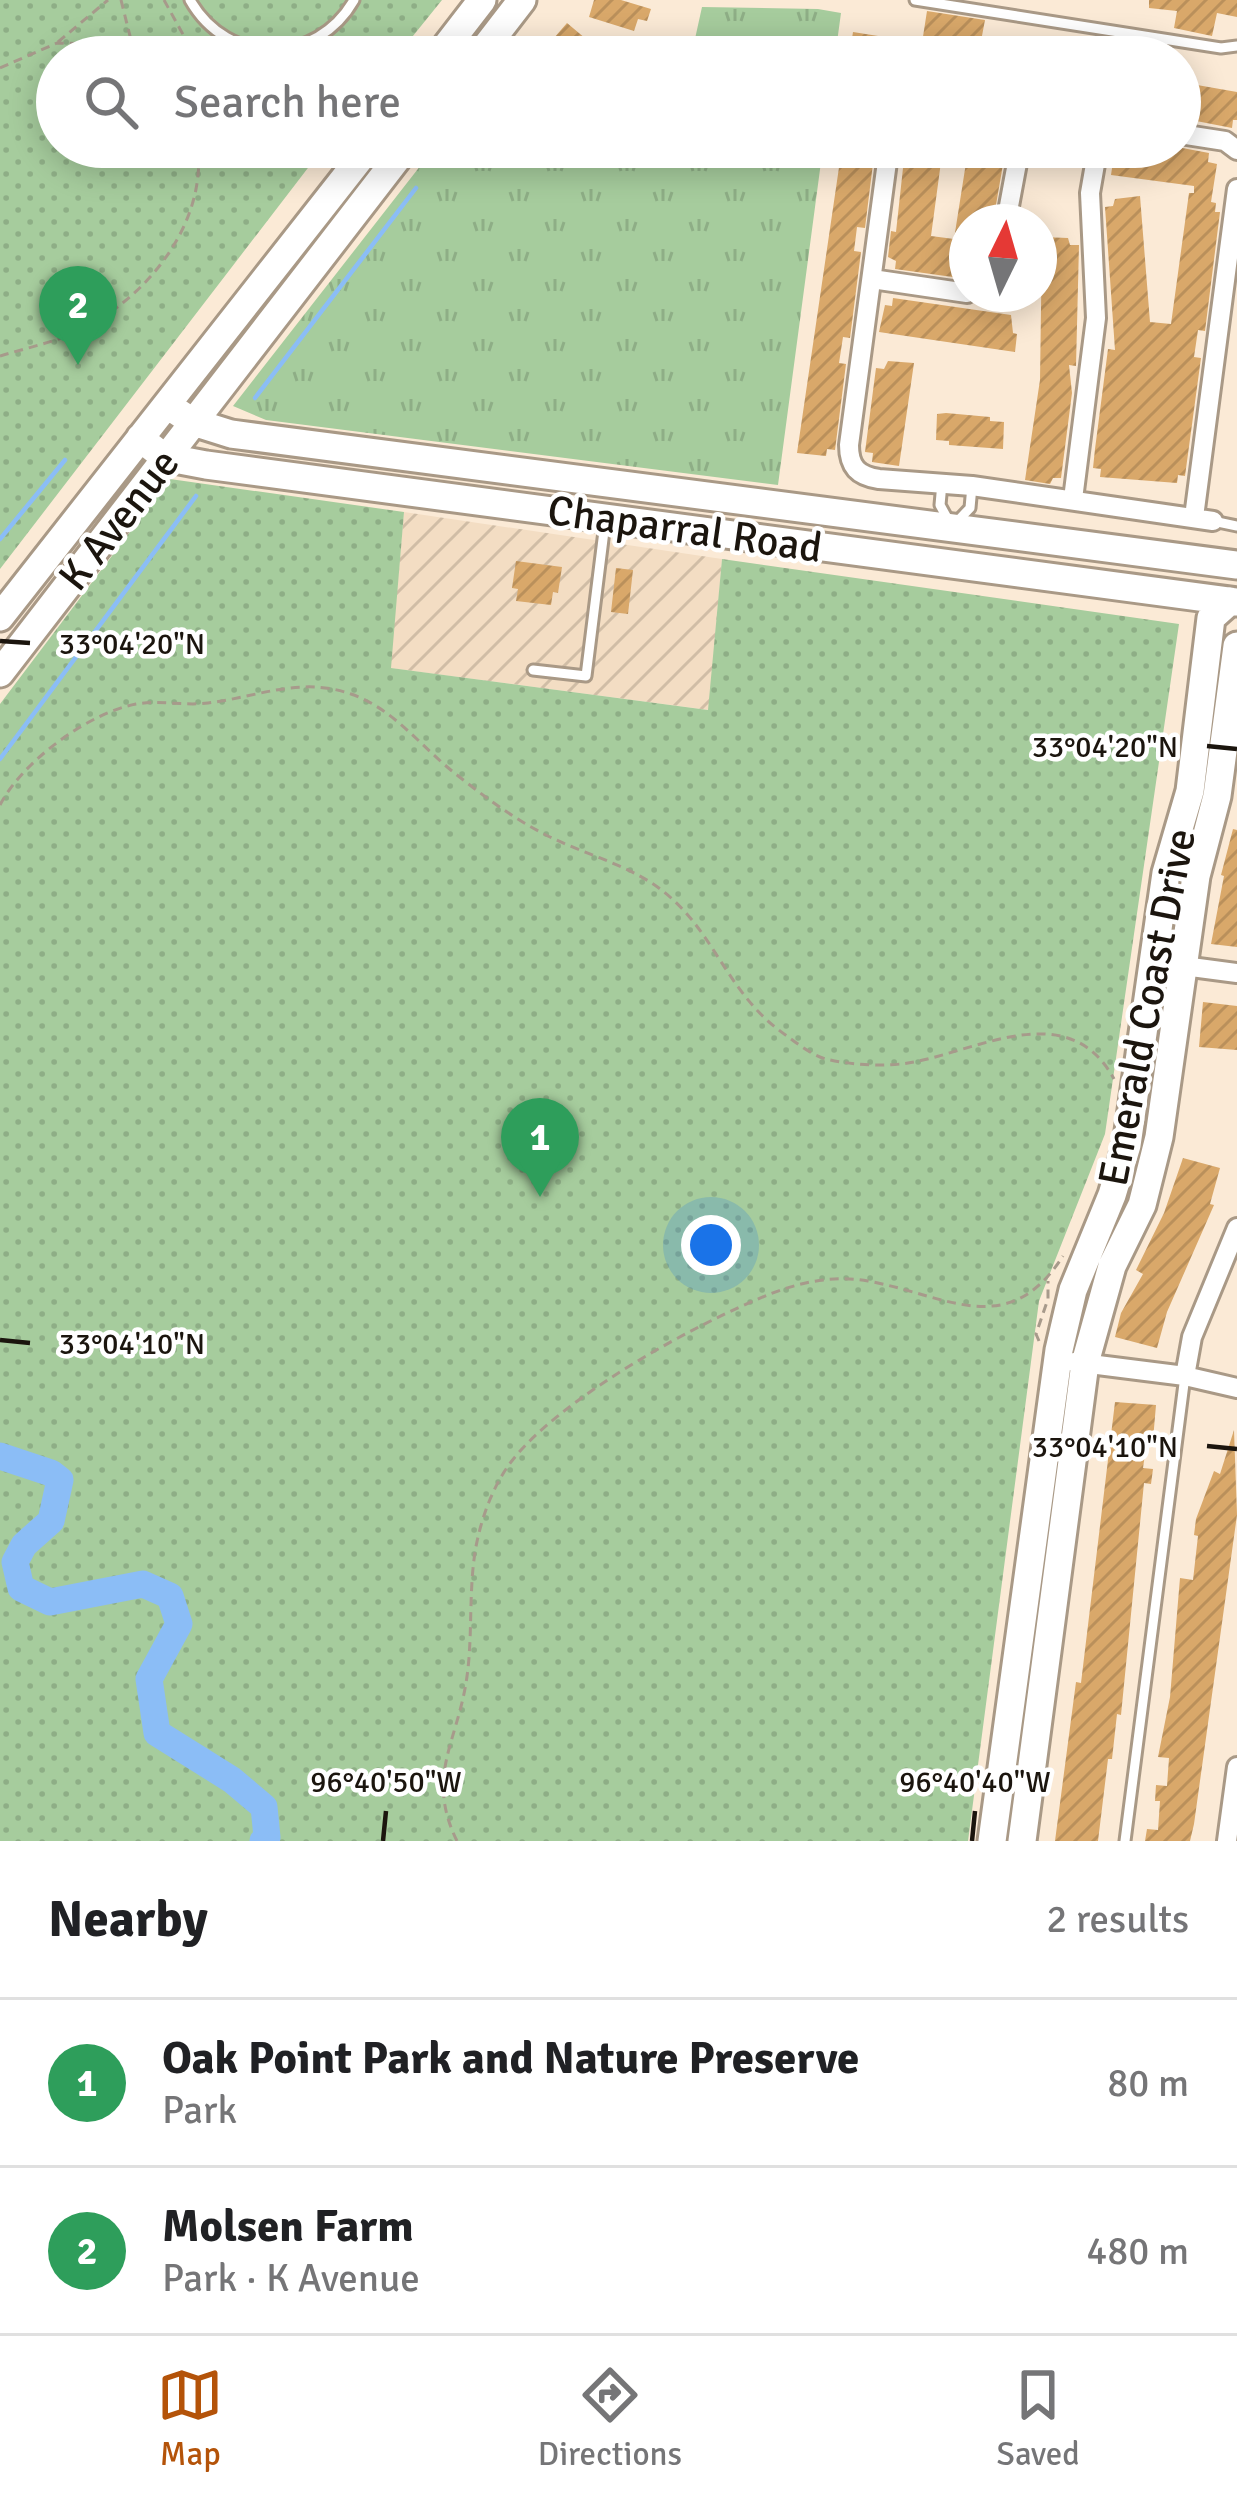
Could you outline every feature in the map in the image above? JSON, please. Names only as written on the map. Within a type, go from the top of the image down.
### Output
[{"type":"main road","points":[[454,36],[482,0]]},
{"type":"main road","points":[[494,36],[522,0]]},
{"type":"main road","name":"K Avenue","points":[[0,617],[155,420],[364,168]]},
{"type":"main road","name":"K Avenue","points":[[0,673],[193,422],[365,168]]},
{"type":"main road","points":[[155,420],[164,457]]},
{"type":"main road","name":"Chaparral Road","points":[[155,420],[193,422],[231,434],[952,527],[1236,559]]},
{"type":"main road","name":"Chaparral Road","points":[[164,457],[1234,606]]},
{"type":"main road","points":[[606,518],[612,483]]},
{"type":"main road","points":[[949,563],[952,527]]},
{"type":"main road","name":"Emerald Coast Drive","points":[[1022,1841],[1072,1362],[1073,1290],[1122,1170],[1166,873],[1190,791],[1211,618],[1234,606],[1236,559]]},
{"type":"main road","name":"Emerald Coast Drive","points":[[992,1841],[1072,1362],[1150,1180],[1196,876],[1232,719],[1237,646]]},
{"type":"street","points":[[1201,137],[1225,141],[1237,150]]},
{"type":"street","points":[[886,168],[849,458],[864,477],[972,486],[1204,519],[1237,189]]},
{"type":"street","points":[[1009,204],[1016,168]]},
{"type":"street","points":[[1073,499],[1096,318],[1090,193],[1094,168]]},
{"type":"street","points":[[872,279],[949,291]]},
{"type":"street","points":[[1153,962],[1237,973]]},
{"type":"street","points":[[1185,1376],[1192,1336],[1237,1228]]},
{"type":"street","points":[[1072,1362],[1185,1376],[1237,1388]]},
{"type":"street","points":[[1231,1836],[1237,1767]]},
{"type":"lane","points":[[190,0],[223,36]]},
{"type":"lane","points":[[321,36],[354,0]]},
{"type":"lane","points":[[915,0],[1140,36]]},
{"type":"lane","points":[[1201,46],[1237,46]]},
{"type":"lane","points":[[942,483],[940,505],[952,527],[970,508],[972,486]]},
{"type":"lane","points":[[533,670],[586,676],[606,518]]},
{"type":"lane","points":[[1204,519],[1237,526]]},
{"type":"lane","points":[[1124,1841],[1185,1376]]},
{"type":"path","points":[[66,36],[108,0]]},
{"type":"path","points":[[122,0],[132,36]]},
{"type":"path","points":[[164,0],[184,36]]},
{"type":"path","points":[[0,68],[36,53]]},
{"type":"path","points":[[0,356],[75,333],[116,310],[144,284],[180,235],[197,168]]},
{"type":"path","points":[[0,805],[11,785],[46,752],[113,712],[136,704],[207,704],[284,686],[349,693],[399,723],[452,771],[512,815],[667,893],[697,927],[742,997],[809,1052],[826,1059],[906,1064],[1023,1034],[1052,1034],[1075,1040],[1100,1059],[1118,1091]]},
{"type":"path","points":[[457,1841],[440,1787],[466,1683],[477,1541],[488,1505],[510,1463],[543,1427],[630,1367],[727,1311],[798,1283],[866,1281],[984,1309],[1018,1301],[1040,1288],[1068,1246]]},
{"type":"shaded area","points":[[404,512],[722,559],[709,710],[390,668]]},
{"type":"green space","points":[[0,0],[442,0],[413,36],[36,36],[36,168],[308,168],[0,569]]},
{"type":"green space","points":[[702,7],[841,13],[838,36],[696,36]]},
{"type":"green space","points":[[419,168],[820,168],[778,485],[266,420],[233,406]]},
{"type":"green space","points":[[170,479],[404,512],[391,668],[708,710],[722,559],[1179,624],[1105,1134],[1039,1301],[968,1841],[0,1841],[0,704]]},
{"type":"building","points":[[594,0],[621,0],[651,9],[647,21],[638,19],[634,31],[589,17]]},
{"type":"building","points":[[1149,0],[1237,0],[1237,17],[1217,13],[1212,36],[1174,28],[1177,11],[1149,8]]},
{"type":"building","points":[[927,11],[985,20],[982,36],[923,36]]},
{"type":"building","points":[[567,23],[582,36],[556,36]]},
{"type":"building","points":[[1201,86],[1237,92],[1237,120],[1232,128],[1201,122]]},
{"type":"building","points":[[1201,152],[1209,153],[1208,162],[1217,164],[1211,202],[1216,203],[1215,212],[1220,212],[1205,331],[1198,330],[1194,357],[1201,358],[1185,476],[1178,475],[1177,483],[1100,477],[1101,469],[1093,468],[1108,349],[1115,350],[1105,207],[1113,206],[1115,199],[1140,196],[1150,322],[1171,324],[1189,193],[1194,193],[1194,186],[1111,175],[1112,168],[1201,168]]},
{"type":"building","points":[[839,168],[872,168],[865,228],[857,227],[854,251],[861,252],[850,338],[843,337],[839,363],[846,364],[835,450],[827,449],[826,456],[797,453]]},
{"type":"building","points":[[903,168],[940,168],[931,236],[949,238],[949,276],[895,269],[896,261],[888,257],[891,231],[896,232]]},
{"type":"building","points":[[965,168],[1002,168],[996,204],[960,204]]},
{"type":"building","points":[[1057,238],[1068,238],[1070,245],[1079,245],[1076,366],[1069,365],[1072,393],[1061,478],[1053,478],[1050,484],[1025,480],[1040,380],[1041,312],[1057,312]]},
{"type":"building","points":[[893,298],[949,306],[949,312],[1011,315],[1017,334],[1015,352],[879,332],[885,305],[892,306]]},
{"type":"building","points":[[888,361],[914,363],[899,466],[872,462],[873,453],[865,452],[876,368],[884,369]]},
{"type":"building","points":[[937,414],[1004,422],[1003,449],[936,440]]},
{"type":"building","points":[[516,561],[562,567],[551,605],[516,601],[518,589],[512,588]]},
{"type":"building","points":[[616,568],[633,570],[628,614],[611,612]]},
{"type":"building","points":[[1233,829],[1237,830],[1237,947],[1211,944]]},
{"type":"building","points":[[1203,1002],[1237,1006],[1237,1050],[1199,1047]]},
{"type":"building","points":[[1183,1158],[1220,1168],[1210,1204],[1214,1205],[1167,1312],[1157,1348],[1115,1337],[1121,1313],[1143,1274],[1136,1270],[1164,1213]]},
{"type":"building","points":[[1115,1402],[1156,1405],[1153,1440],[1147,1440],[1143,1468],[1153,1469],[1151,1484],[1144,1483],[1121,1715],[1117,1714],[1112,1759],[1108,1759],[1098,1841],[1055,1841],[1076,1682],[1081,1683]]},
{"type":"building","points":[[1234,1430],[1237,1515],[1194,1824],[1190,1841],[1145,1841],[1147,1829],[1158,1830],[1156,1785],[1167,1786],[1169,1758],[1158,1757],[1170,1697],[1180,1578],[1193,1580],[1196,1519],[1214,1471],[1220,1474]]},
{"type":"waterway","points":[[255,398],[416,188]]},
{"type":"waterway","points":[[0,539],[65,460]]},
{"type":"waterway","points":[[0,759],[196,496]]},
{"type":"waterway","points":[[0,1456],[60,1480],[51,1521],[24,1545],[15,1562],[21,1588],[50,1602],[143,1584],[170,1596],[179,1624],[149,1679],[157,1733],[232,1780],[264,1807],[267,1837],[263,1841]]},
{"type":"place","name":"Molsen Farm","points":[[78,365]]},
{"type":"place","name":"Oak Point Park and Nature Preserve","points":[[540,1197]]}]
